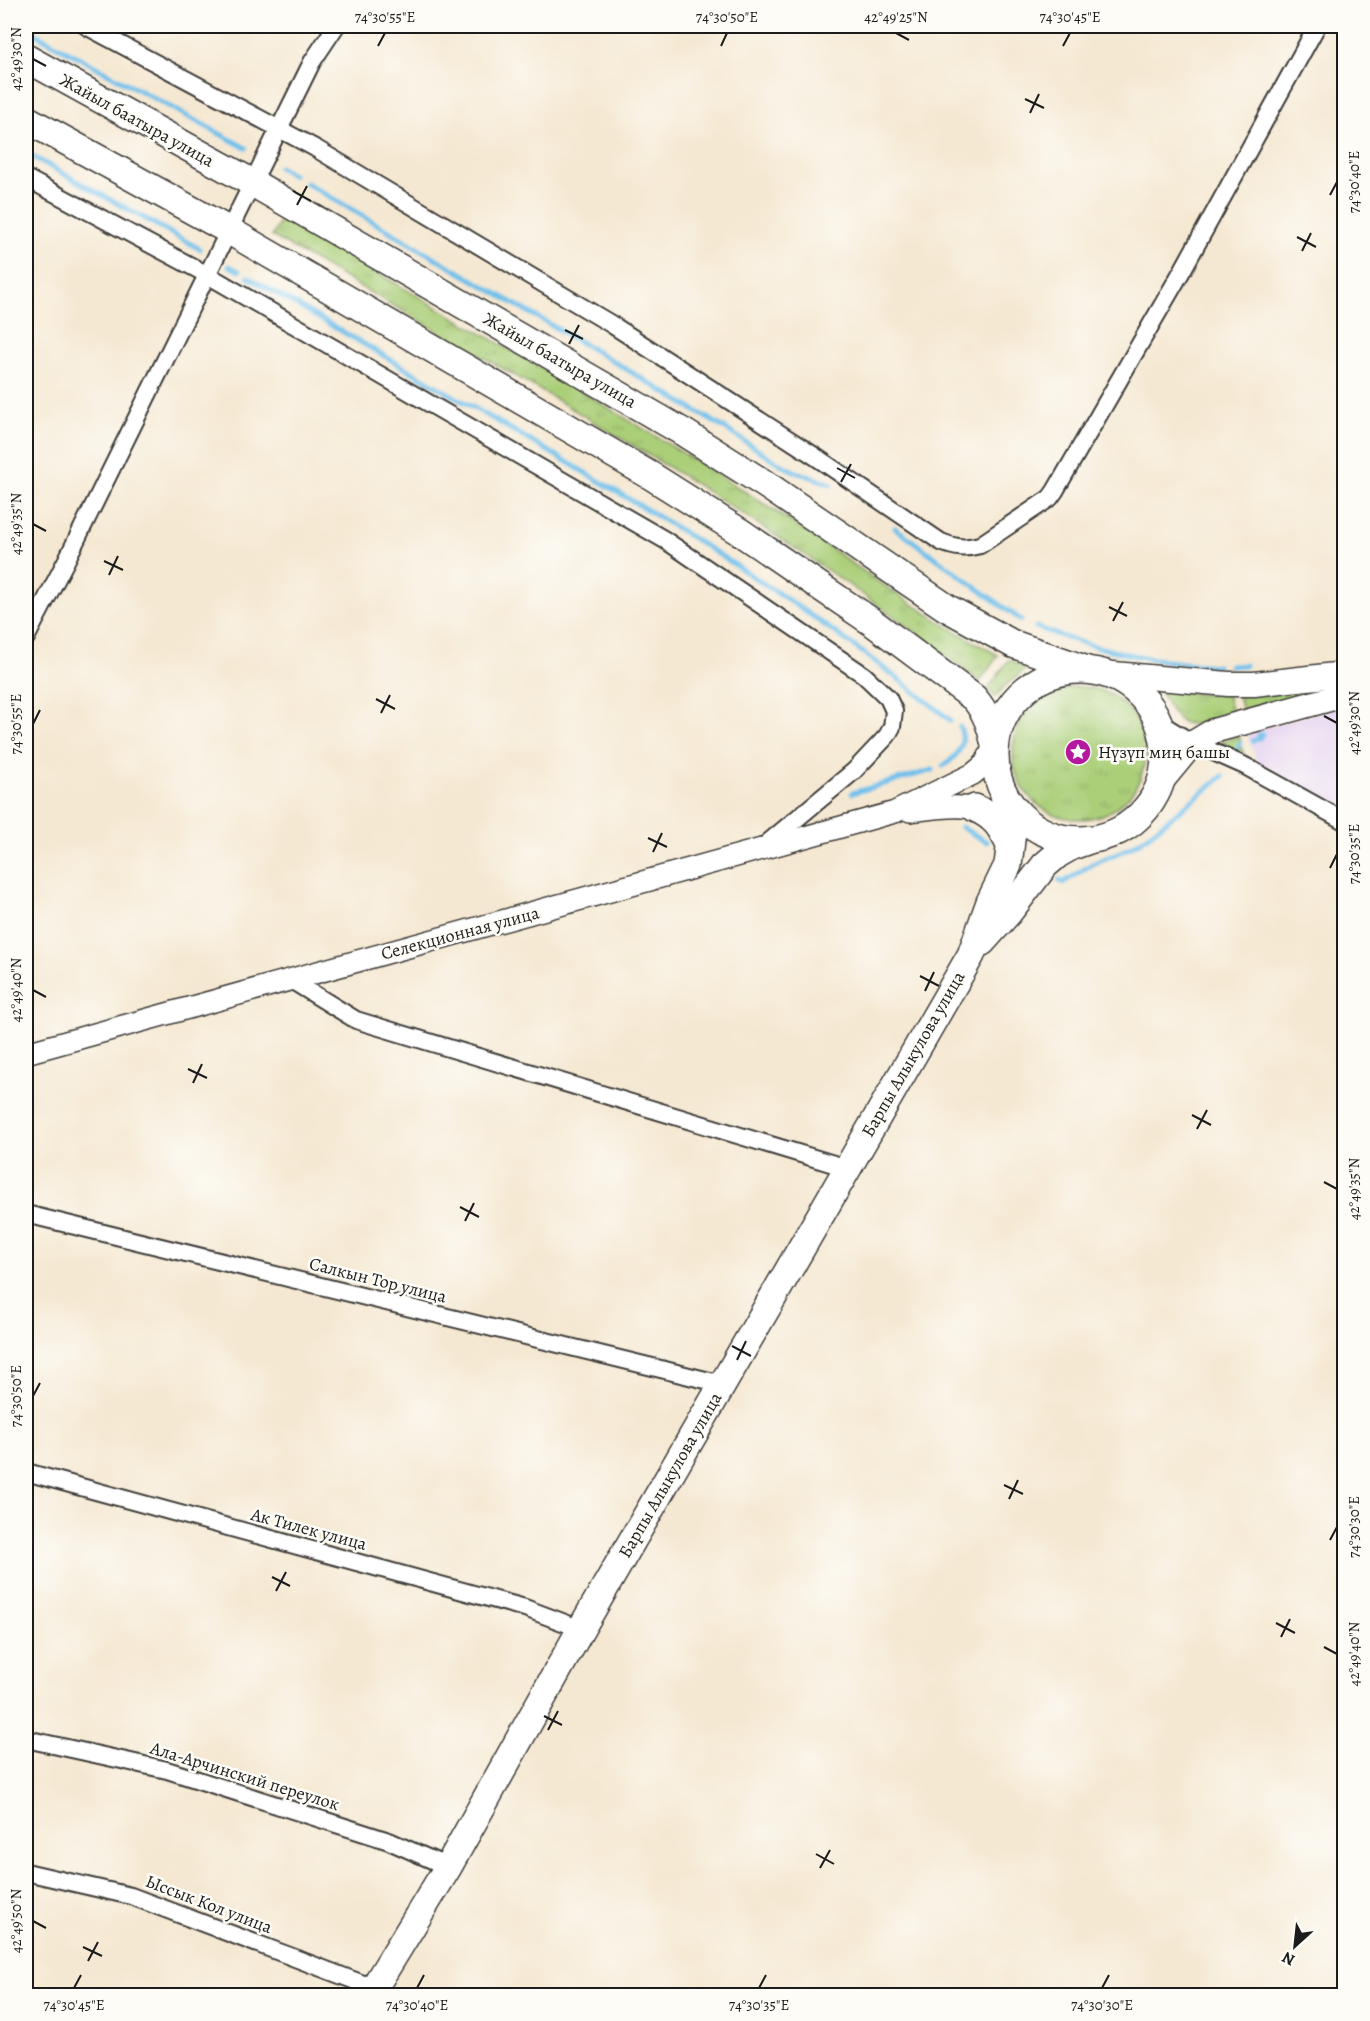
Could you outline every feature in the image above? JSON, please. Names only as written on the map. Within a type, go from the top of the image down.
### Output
[{"type":"main road","name":"Жайыл баатыра улица","points":[[26,58],[251,182],[683,432],[768,486],[947,608],[1013,644],[1095,671]]},
{"type":"main road","points":[[26,119],[228,230],[572,429],[741,532],[873,622],[974,698],[984,710],[995,745],[996,770],[1007,806],[1013,807],[1035,827],[1063,838],[1078,840],[1094,838],[1123,828],[1135,819],[1150,802],[1161,782],[1193,743],[1213,731],[1344,695]]},
{"type":"main road","points":[[995,745],[1001,721],[1008,708],[1030,686],[1057,672],[1095,671],[1228,684],[1254,684],[1344,674]]},
{"type":"main road","points":[[1095,671],[1124,682],[1142,696],[1158,722],[1165,752],[1161,782]]},
{"type":"main road","name":"Барпы Алыкулова улица","points":[[371,1992],[448,1867],[581,1629],[971,955],[990,902],[1008,865],[1011,848],[1007,806]]},
{"type":"main road","points":[[975,808],[989,814],[998,823],[1011,848]]},
{"type":"main road","name":"Барпы Алыкулова улица","points":[[971,955],[1008,913],[1045,865],[1072,846],[1094,838]]},
{"type":"street","points":[[86,26],[279,127],[611,324],[813,455],[941,542],[956,548],[967,549],[980,545],[1050,498],[1055,491],[1182,271],[1317,26]]},
{"type":"street","points":[[26,638],[251,182],[312,62],[336,26]]},
{"type":"street","points":[[26,178],[206,274],[664,540],[864,675],[888,698],[894,711],[892,727],[887,736],[854,771],[758,850]]},
{"type":"street","points":[[1158,722],[1193,743],[1245,766],[1344,821]]},
{"type":"street","name":"Селекционная улица","points":[[895,812],[973,774],[985,765],[995,745]]},
{"type":"street","name":"Селекционная улица","points":[[26,1053],[895,812],[950,807],[1007,806]]},
{"type":"street","points":[[291,980],[356,1020],[847,1168]]},
{"type":"street","name":"Салкын Тор улица","points":[[26,1214],[722,1384]]},
{"type":"street","name":"Ак Тилек улица","points":[[26,1472],[525,1608],[581,1629]]},
{"type":"street","name":"Ала-Арчинский переулок","points":[[26,1739],[167,1770],[389,1841],[448,1867]]},
{"type":"street","name":"Ыссык Кол улица","points":[[26,1872],[131,1896],[371,1992]]},
{"type":"shaded area","points":[[1344,705],[1344,809],[1257,762],[1247,733]]},
{"type":"green space","points":[[282,218],[690,457],[779,513],[902,598],[998,655],[980,682],[917,633],[852,587],[677,472],[272,236]]},
{"type":"green space","points":[[1009,660],[1027,668],[995,697],[988,688]]},
{"type":"green space","points":[[1079,687],[1104,692],[1126,706],[1140,728],[1145,753],[1140,778],[1126,800],[1104,814],[1079,819],[1054,814],[1032,800],[1018,778],[1013,753],[1018,728],[1032,706],[1054,692]]},
{"type":"green space","points":[[1321,688],[1322,690],[1242,711],[1238,695],[1263,695]]},
{"type":"green space","points":[[1158,689],[1207,695],[1227,694],[1232,714],[1204,723],[1182,722],[1174,715]]},
{"type":"green space","points":[[1239,736],[1244,755],[1220,742]]},
{"type":"waterway","points":[[26,29],[246,148]]},
{"type":"waterway","points":[[26,153],[200,249]]},
{"type":"waterway","points":[[279,167],[293,175]]},
{"type":"waterway","points":[[306,183],[606,357],[780,464],[831,484]]},
{"type":"waterway","points":[[229,266],[239,271]]},
{"type":"waterway","points":[[248,277],[562,459],[712,550],[858,649],[950,720]]},
{"type":"waterway","points":[[895,528],[1021,620]]},
{"type":"waterway","points":[[1036,627],[1125,654],[1217,666]]},
{"type":"waterway","points":[[1230,666],[1245,665]]},
{"type":"waterway","points":[[943,766],[959,750],[962,739],[960,727]]},
{"type":"waterway","points":[[1253,741],[1260,738],[1259,735],[1262,734]]},
{"type":"waterway","points":[[1238,748],[1240,743]]},
{"type":"waterway","points":[[852,793],[933,770]]},
{"type":"waterway","points":[[1059,880],[1063,883],[1092,864],[1144,839],[1223,776]]},
{"type":"waterway","points":[[961,827],[987,842]]},
{"type":"place","name":"Нүзүп миң башы","points":[[1078,752]]}]
